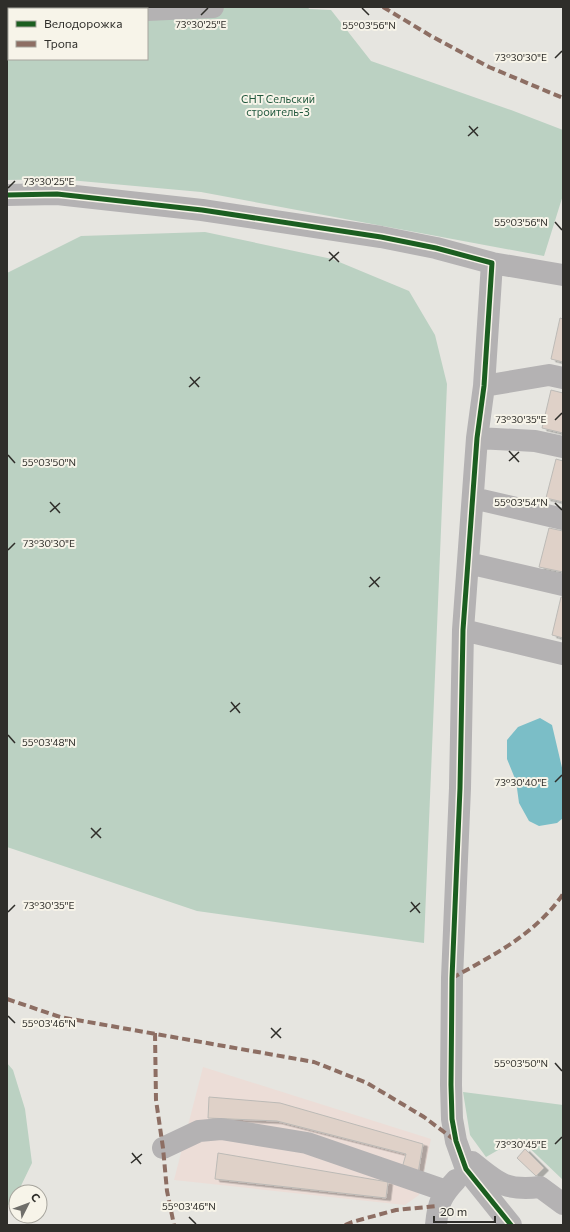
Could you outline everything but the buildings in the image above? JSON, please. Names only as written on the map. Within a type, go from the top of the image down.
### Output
[{"type":"street","points":[[148,10],[213,7]]},
{"type":"street","points":[[7,195],[57,194],[202,210],[381,237],[436,248],[492,263],[563,275]]},
{"type":"street","points":[[492,263],[484,386],[477,438],[463,630],[460,788],[452,978],[451,1073],[452,1119],[456,1141],[464,1161],[511,1225]]},
{"type":"street","points":[[484,386],[549,374],[563,378]]},
{"type":"street","points":[[477,438],[535,441],[563,447]]},
{"type":"street","points":[[472,498],[563,520]]},
{"type":"street","points":[[468,563],[563,585]]},
{"type":"street","points":[[463,630],[563,654]]},
{"type":"street","points":[[164,1148],[194,1133],[221,1129],[307,1142],[446,1191]]},
{"type":"street","points":[[436,1225],[438,1206],[464,1161]]},
{"type":"street","points":[[464,1161],[499,1183],[521,1190],[540,1187],[563,1204]]},
{"type":"shaded area","points":[[203,1067],[431,1139],[419,1195],[405,1205],[174,1180]]},
{"type":"green space","name":"СНТ Сельский строитель-3","points":[[7,7],[308,7],[309,9],[331,10],[371,61],[511,110],[563,130],[563,195],[544,256],[201,192],[58,179],[7,180]]},
{"type":"green space","points":[[205,232],[332,259],[409,291],[435,335],[447,384],[424,943],[197,911],[7,847],[7,273],[81,236]]},
{"type":"green space","points":[[7,1063],[13,1070],[25,1109],[32,1163],[22,1184],[8,1184],[7,1206]]},
{"type":"green space","points":[[463,1092],[563,1105],[563,1180],[519,1138],[486,1157],[470,1135]]},
{"type":"water","points":[[540,718],[552,725],[563,772],[563,818],[557,823],[539,826],[529,821],[519,803],[516,781],[507,759],[507,740],[518,727]]},
{"type":"marked path","points":[[383,7],[431,36],[489,67],[563,98]]},
{"type":"marked path","points":[[452,978],[498,952],[527,932],[540,921],[563,894]]},
{"type":"marked path","points":[[7,999],[60,1017],[314,1062],[367,1083],[424,1117],[456,1141]]},
{"type":"marked path","points":[[155,1033],[156,1100],[167,1191],[174,1225]]},
{"type":"marked path","points":[[345,1225],[396,1210],[438,1206]]},
{"type":"cycle path","points":[[7,195],[57,194],[202,210],[381,237],[436,248],[492,263],[484,386],[477,438],[463,630],[460,788],[452,978],[451,1085],[452,1119],[456,1141],[466,1169],[511,1225]]}]
